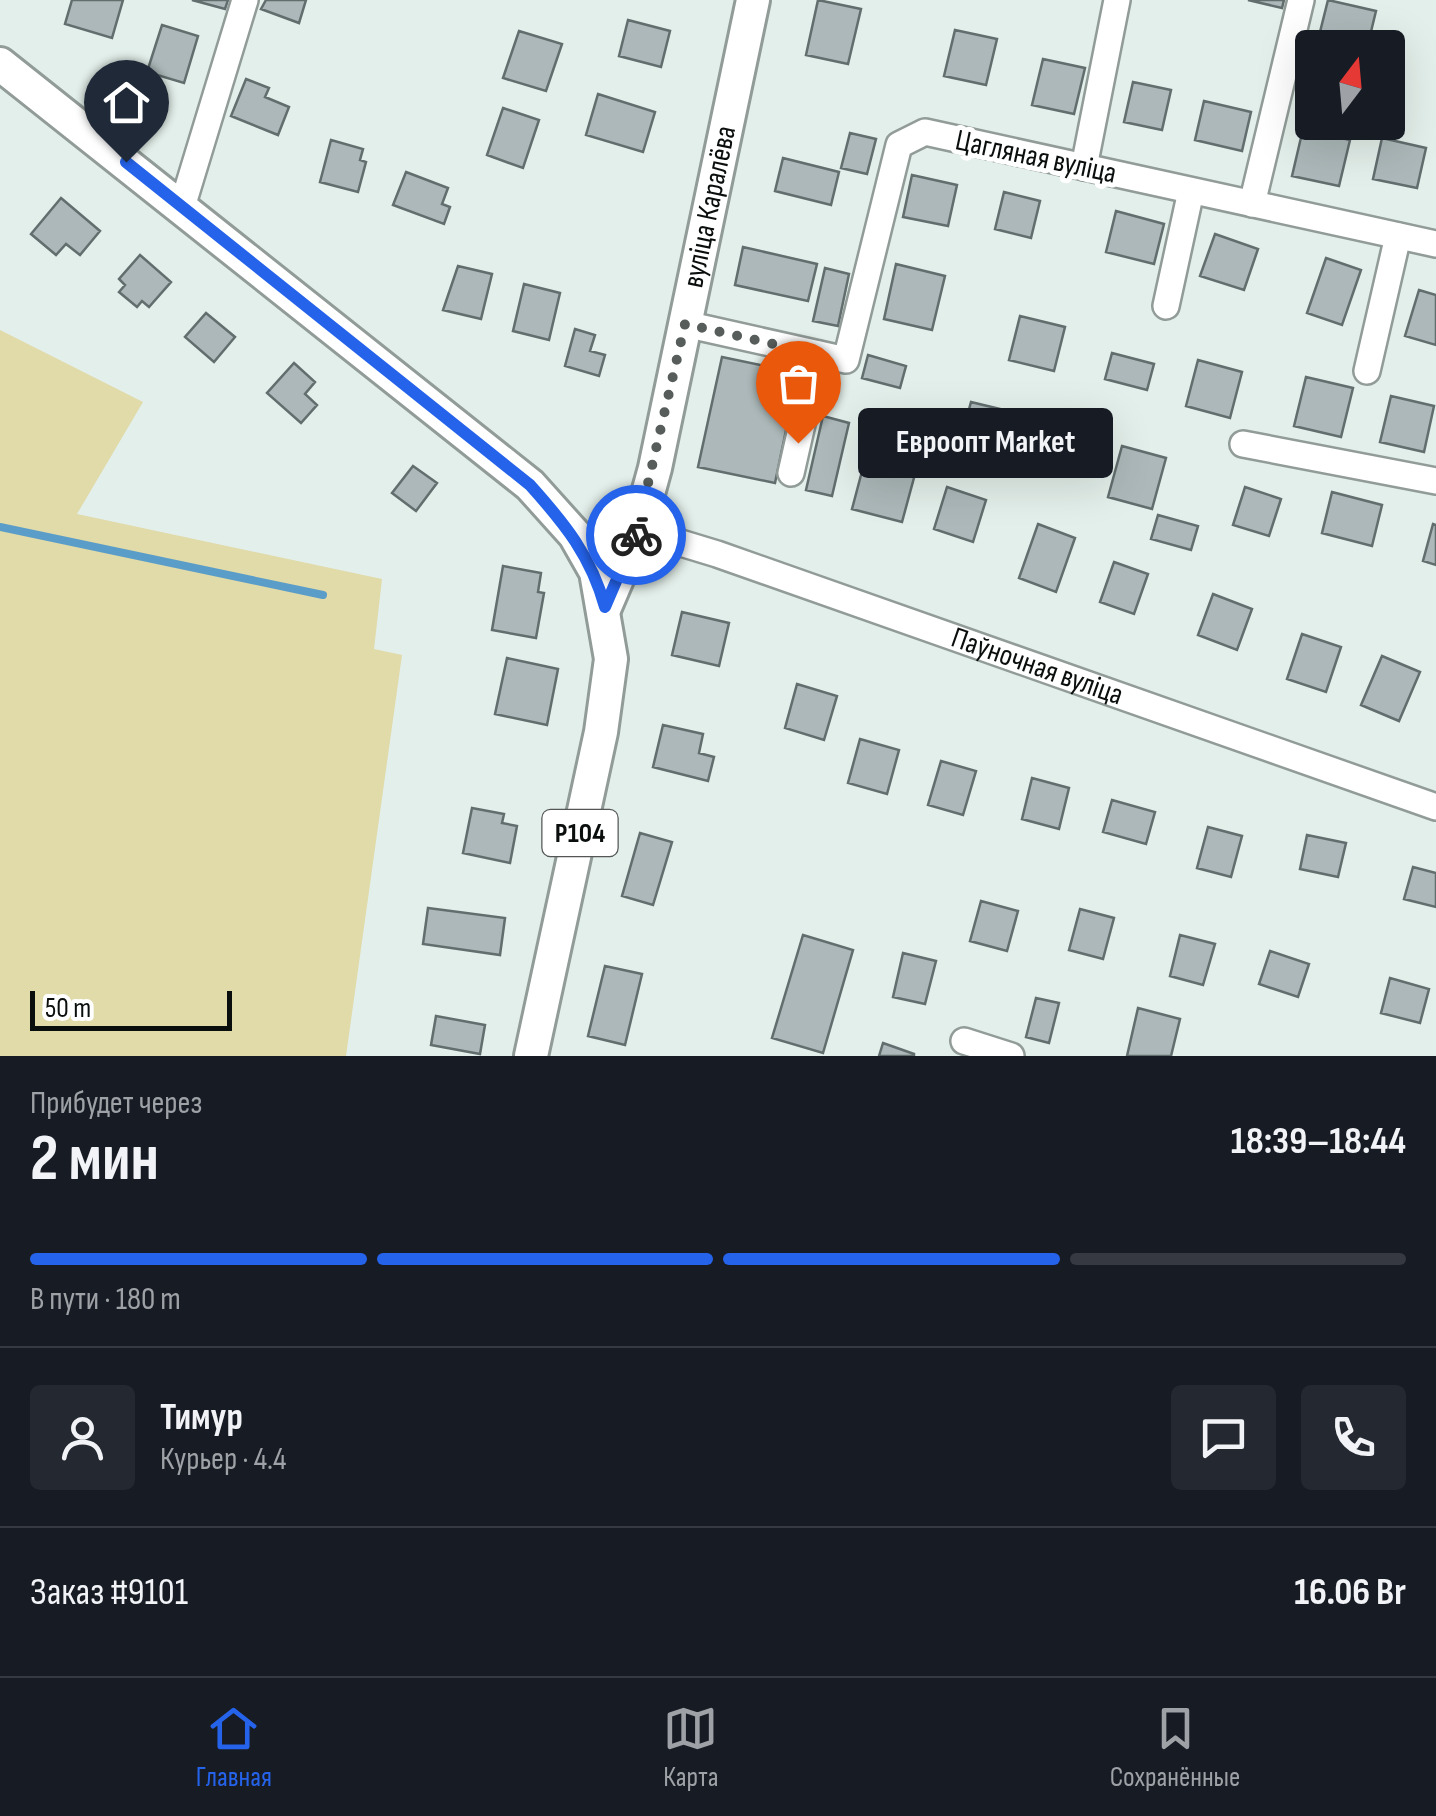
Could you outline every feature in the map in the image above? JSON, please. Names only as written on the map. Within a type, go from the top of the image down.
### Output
[{"type":"main road","name":"вуліца Каралёва","points":[[531,1056],[602,732],[611,658],[605,607],[638,530],[753,0]]},
{"type":"main road","name":"Р104","points":[[0,64],[530,485],[575,535],[596,572],[605,607]]},
{"type":"street","points":[[182,207],[245,0]]},
{"type":"street","points":[[1084,167],[1117,0]]},
{"type":"street","points":[[1252,204],[1301,0]]},
{"type":"street","name":"Цагляная вуліца","points":[[818,354],[846,360],[899,145],[925,132],[1398,236],[1435,237]]},
{"type":"street","points":[[1166,306],[1191,191]]},
{"type":"street","points":[[1367,371],[1398,236]]},
{"type":"street","points":[[685,324],[818,354],[791,473]]},
{"type":"street","points":[[1243,444],[1436,482]]},
{"type":"street","name":"Паўночная вуліца","points":[[638,530],[717,554],[1436,807]]},
{"type":"street","points":[[964,1042],[1011,1056]]},
{"type":"shaded area","points":[[0,330],[143,402],[77,514],[382,579],[374,649],[402,655],[346,1056],[0,1056]]},
{"type":"building","points":[[72,0],[123,0],[112,38],[65,24]]},
{"type":"building","points":[[192,0],[228,0],[225,9]]},
{"type":"building","points":[[266,0],[306,0],[299,23],[261,9]]},
{"type":"building","points":[[818,0],[861,9],[848,64],[806,55]]},
{"type":"building","points":[[1248,0],[1284,0],[1282,8]]},
{"type":"building","points":[[1328,0],[1376,11],[1371,30],[1320,30]]},
{"type":"building","points":[[628,20],[670,31],[661,67],[619,56]]},
{"type":"building","points":[[162,25],[198,36],[184,83],[147,72]]},
{"type":"building","points":[[955,30],[997,39],[986,85],[944,76]]},
{"type":"building","points":[[519,31],[562,44],[546,91],[503,78]]},
{"type":"building","points":[[1043,59],[1085,68],[1074,114],[1032,105]]},
{"type":"building","points":[[246,79],[269,88],[265,97],[289,107],[278,135],[231,116]]},
{"type":"building","points":[[1133,82],[1171,90],[1162,130],[1124,122]]},
{"type":"building","points":[[598,94],[655,112],[643,152],[586,135]]},
{"type":"building","points":[[1204,101],[1251,112],[1242,151],[1195,140]]},
{"type":"building","points":[[503,108],[539,120],[523,168],[487,155]]},
{"type":"building","points":[[850,133],[876,139],[867,174],[841,168]]},
{"type":"building","points":[[331,140],[363,149],[360,160],[366,162],[358,192],[320,182]]},
{"type":"building","points":[[1300,140],[1350,140],[1339,186],[1292,176]]},
{"type":"building","points":[[1382,140],[1426,148],[1417,188],[1373,179]]},
{"type":"building","points":[[783,158],[839,172],[831,205],[775,191]]},
{"type":"building","points":[[406,172],[448,188],[442,204],[450,207],[444,224],[393,205]]},
{"type":"building","points":[[912,175],[957,185],[948,226],[903,217]]},
{"type":"building","points":[[1004,192],[1040,201],[1031,238],[995,229]]},
{"type":"building","points":[[61,198],[100,231],[80,255],[66,244],[56,255],[31,234]]},
{"type":"building","points":[[1116,211],[1164,224],[1154,264],[1106,252]]},
{"type":"building","points":[[1215,234],[1258,249],[1244,290],[1200,276]]},
{"type":"building","points":[[743,247],[817,264],[808,301],[735,285]]},
{"type":"building","points":[[140,255],[171,282],[149,307],[142,301],[137,307],[119,292],[125,285],[119,279]]},
{"type":"building","points":[[1326,258],[1361,270],[1342,325],[1307,313]]},
{"type":"building","points":[[896,264],[945,276],[932,330],[884,319]]},
{"type":"building","points":[[458,266],[492,274],[481,319],[443,310]]},
{"type":"building","points":[[825,268],[849,274],[838,326],[813,321]]},
{"type":"building","points":[[524,284],[560,293],[549,340],[513,331]]},
{"type":"building","points":[[1419,290],[1436,295],[1436,345],[1405,336]]},
{"type":"building","points":[[206,313],[235,337],[214,362],[185,337]]},
{"type":"building","points":[[1020,316],[1065,327],[1054,371],[1009,360]]},
{"type":"building","points":[[575,329],[595,335],[590,351],[605,355],[599,376],[565,366]]},
{"type":"building","points":[[1112,353],[1154,364],[1147,390],[1105,379]]},
{"type":"building","points":[[868,355],[906,366],[900,388],[862,378]]},
{"type":"building","points":[[722,357],[798,373],[775,483],[698,467]]},
{"type":"building","points":[[1198,360],[1242,372],[1230,418],[1186,406]]},
{"type":"building","points":[[294,363],[315,382],[305,394],[317,405],[301,423],[267,393]]},
{"type":"building","points":[[1306,377],[1353,388],[1341,437],[1294,426]]},
{"type":"building","points":[[1391,396],[1434,406],[1424,452],[1380,442]]},
{"type":"building","points":[[971,402],[1004,410],[993,451],[960,442]]},
{"type":"building","points":[[1051,415],[1088,424],[1077,468],[1040,460]]},
{"type":"building","points":[[823,416],[849,423],[832,496],[806,490]]},
{"type":"building","points":[[1122,446],[1166,458],[1152,509],[1108,497]]},
{"type":"building","points":[[865,460],[915,474],[902,522],[852,509]]},
{"type":"building","points":[[413,466],[437,483],[416,511],[392,493]]},
{"type":"building","points":[[947,487],[986,500],[973,542],[934,529]]},
{"type":"building","points":[[1245,487],[1281,499],[1269,536],[1233,525]]},
{"type":"building","points":[[1332,492],[1382,505],[1372,546],[1322,533]]},
{"type":"building","points":[[1158,515],[1198,526],[1191,550],[1151,539]]},
{"type":"building","points":[[1038,524],[1075,538],[1056,592],[1019,578]]},
{"type":"building","points":[[1433,524],[1436,525],[1436,565],[1423,561]]},
{"type":"building","points":[[1114,562],[1148,574],[1134,614],[1100,602]]},
{"type":"building","points":[[503,566],[541,573],[538,592],[544,593],[536,638],[492,630]]},
{"type":"building","points":[[1213,594],[1252,609],[1237,650],[1198,635]]},
{"type":"building","points":[[682,612],[729,623],[719,666],[672,655]]},
{"type":"building","points":[[1302,634],[1341,647],[1326,692],[1287,679]]},
{"type":"building","points":[[1382,656],[1420,672],[1399,721],[1361,705]]},
{"type":"building","points":[[507,658],[558,669],[547,725],[495,714]]},
{"type":"building","points":[[797,684],[837,696],[824,740],[785,728]]},
{"type":"building","points":[[663,725],[703,734],[699,753],[714,757],[708,781],[653,767]]},
{"type":"building","points":[[860,739],[899,750],[887,794],[848,783]]},
{"type":"building","points":[[941,761],[976,771],[963,815],[928,805]]},
{"type":"building","points":[[1032,778],[1069,788],[1059,829],[1022,819]]},
{"type":"building","points":[[1112,800],[1155,812],[1146,844],[1103,832]]},
{"type":"building","points":[[472,808],[504,814],[502,823],[517,826],[510,863],[463,853]]},
{"type":"building","points":[[1208,827],[1242,836],[1231,877],[1197,868]]},
{"type":"building","points":[[640,833],[672,842],[653,905],[622,896]]},
{"type":"building","points":[[1307,835],[1346,843],[1338,877],[1300,869]]},
{"type":"building","points":[[1413,867],[1436,873],[1436,907],[1404,899]]},
{"type":"building","points":[[981,901],[1018,911],[1007,951],[970,941]]},
{"type":"building","points":[[428,908],[505,918],[500,955],[423,944]]},
{"type":"building","points":[[1080,909],[1114,918],[1103,959],[1069,950]]},
{"type":"building","points":[[803,935],[853,950],[823,1053],[772,1038]]},
{"type":"building","points":[[1180,935],[1215,944],[1203,985],[1170,976]]},
{"type":"building","points":[[1270,951],[1309,964],[1298,997],[1259,984]]},
{"type":"building","points":[[903,953],[936,961],[925,1004],[893,997]]},
{"type":"building","points":[[605,966],[642,974],[625,1045],[588,1036]]},
{"type":"building","points":[[1390,978],[1429,989],[1420,1023],[1381,1013]]},
{"type":"building","points":[[1036,998],[1059,1003],[1049,1043],[1026,1037]]},
{"type":"building","points":[[1138,1008],[1180,1019],[1171,1056],[1127,1056]]},
{"type":"building","points":[[436,1016],[485,1025],[480,1054],[431,1045]]},
{"type":"building","points":[[883,1043],[914,1054],[914,1056],[879,1056]]},
{"type":"waterway","points":[[0,527],[323,595]]},
{"type":"way so far","points":[[636,535],[685,324],[818,354],[798,443]]},
{"type":"place","name":"Евроопт Market","points":[[798,443]]},
{"type":"route","points":[[126,162],[530,485],[575,535],[596,572],[605,607],[636,535]]}]
